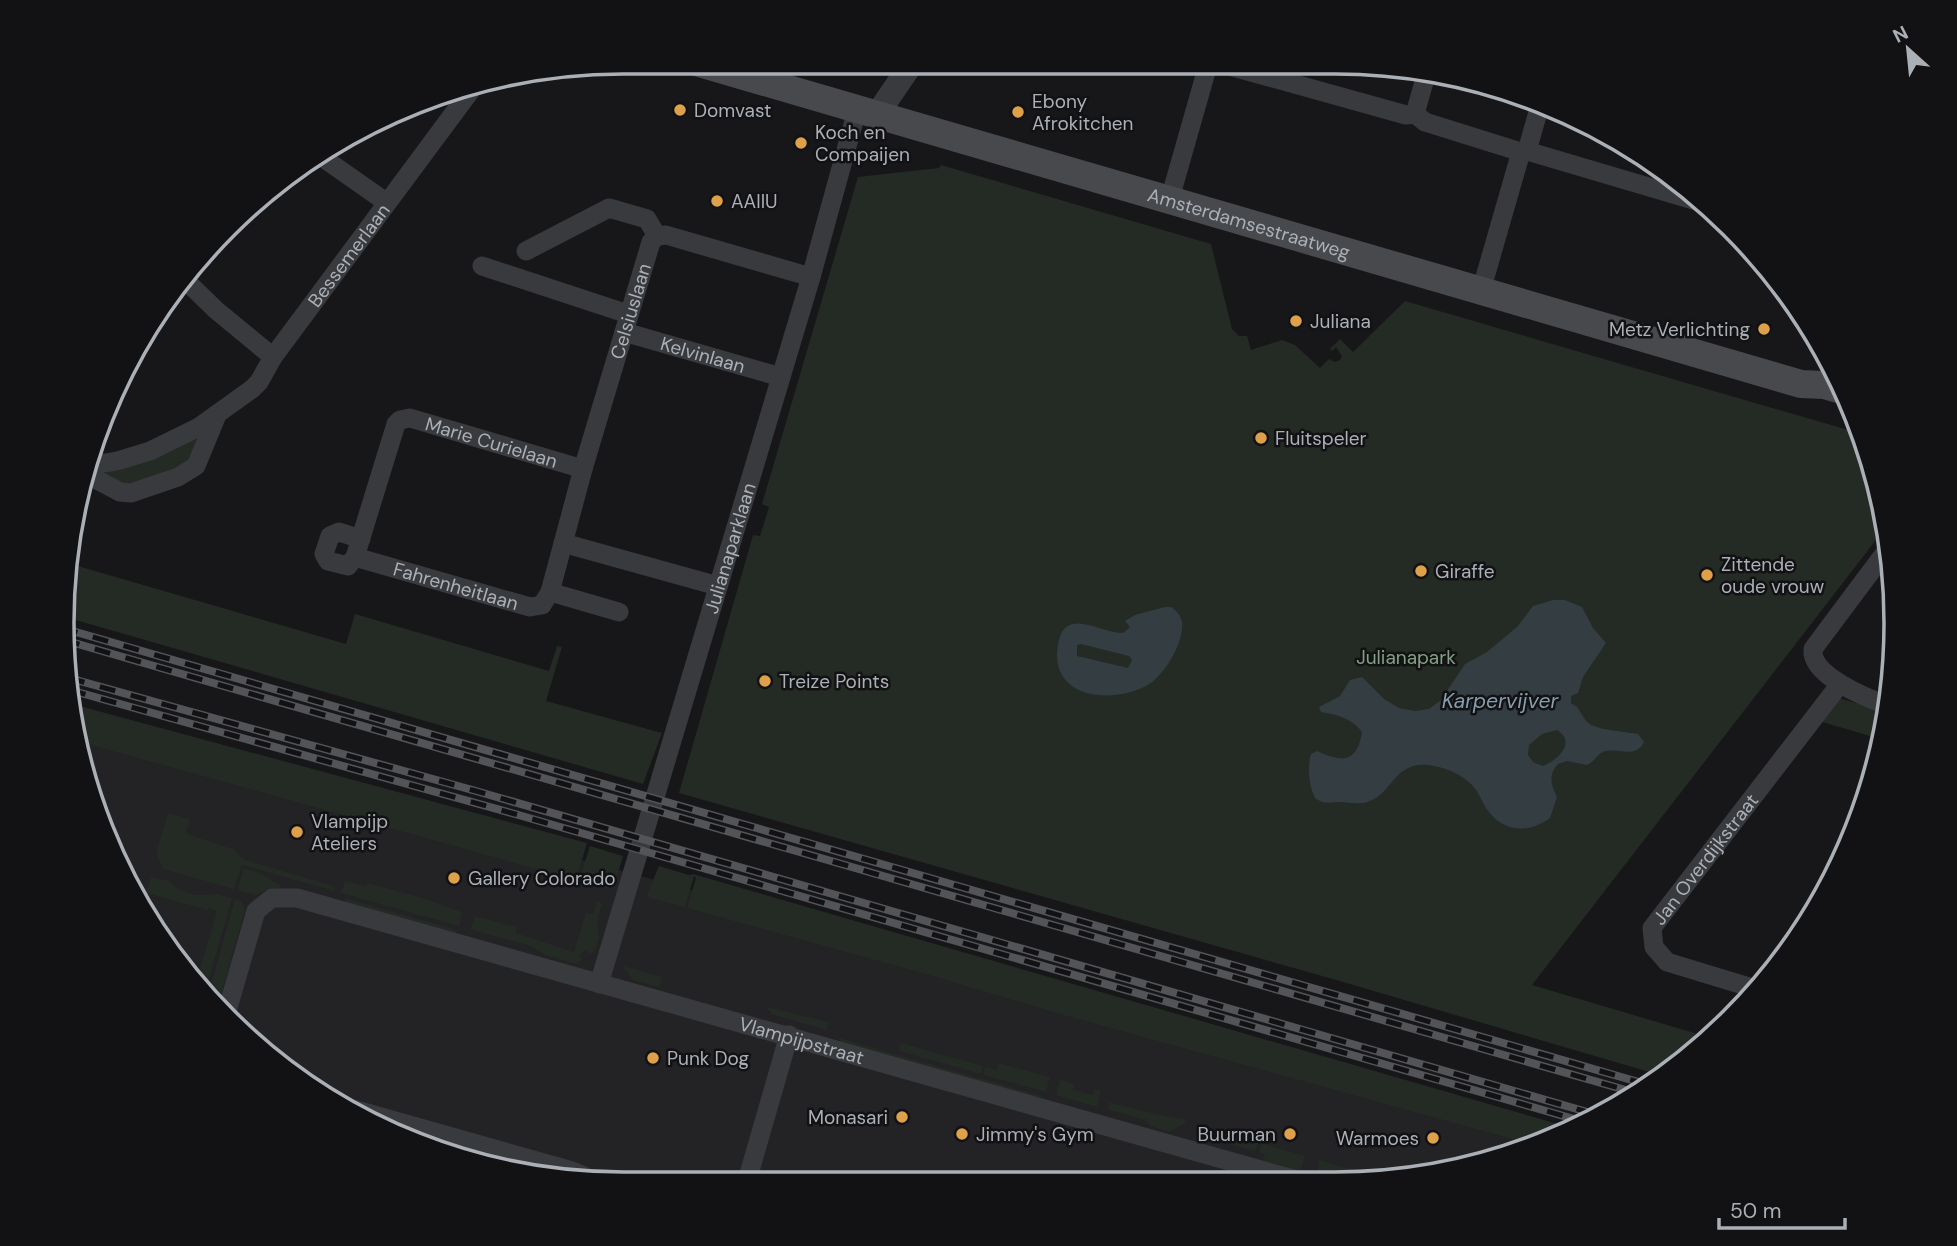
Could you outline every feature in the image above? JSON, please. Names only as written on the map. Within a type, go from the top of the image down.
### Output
[{"type":"main road","name":"Amsterdamsestraatweg","points":[[736,74],[1801,384],[1830,387]]},
{"type":"main road","name":"Amsterdamsestraatweg","points":[[1801,384],[1820,396],[1837,401]]},
{"type":"street","points":[[867,113],[902,74]]},
{"type":"street","points":[[1169,202],[1205,74]]},
{"type":"street","points":[[1258,74],[1406,116],[1415,114]]},
{"type":"street","points":[[1415,114],[1424,81]]},
{"type":"street","name":"Bessemerlaan","points":[[97,464],[150,451],[217,415],[259,382],[273,357],[466,97]]},
{"type":"street","name":"Julianaparklaan","points":[[599,984],[811,277],[867,113]]},
{"type":"street","points":[[1481,291],[1538,113]]},
{"type":"street","points":[[1415,114],[1425,122],[1680,196]]},
{"type":"street","points":[[327,160],[386,202]]},
{"type":"street","points":[[526,251],[609,208],[647,219],[657,236],[666,234],[811,277]]},
{"type":"street","name":"Celsiuslaan","points":[[550,592],[626,323],[651,242],[657,236]]},
{"type":"street","name":"Kelvinlaan","points":[[482,266],[626,323],[781,377]]},
{"type":"street","points":[[190,285],[273,357]]},
{"type":"street","name":"Bessemerlaan","points":[[93,478],[120,492],[131,493],[178,477],[196,466],[217,415]]},
{"type":"street","name":"Marie Curielaan","points":[[358,548],[396,425],[400,420],[410,418],[583,469]]},
{"type":"street","points":[[563,543],[718,586]]},
{"type":"street","name":"Fahrenheitlaan","points":[[358,548],[530,607],[542,605],[550,592]]},
{"type":"street","points":[[1878,702],[1852,692],[1840,684],[1816,663],[1813,655],[1814,649],[1880,564]]},
{"type":"street","points":[[550,592],[620,612]]},
{"type":"street","name":"Jan Overdijkstraat","points":[[1746,986],[1667,962],[1654,947],[1651,928],[1840,684]]},
{"type":"street","name":"Vlampijpstraat","points":[[229,1006],[256,911],[272,898],[297,898],[1268,1172]]},
{"type":"street","points":[[750,1172],[789,1035]]},
{"type":"street","points":[[384,1118],[566,1169]]},
{"type":"shaded area","points":[[83,723],[922,953],[1532,1135],[1476,1154],[1441,1162],[1406,1168],[1334,1172],[623,1172],[551,1168],[481,1154],[413,1131],[348,1099],[288,1059],[234,1012],[187,958],[147,898],[130,866],[103,800]]},
{"type":"green space","name":"Julianapark","points":[[941,165],[1211,244],[1232,329],[1239,336],[1247,336],[1251,350],[1282,340],[1295,345],[1320,368],[1329,359],[1335,362],[1340,360],[1342,356],[1336,347],[1332,351],[1330,349],[1340,339],[1353,352],[1405,301],[1848,430],[1865,481],[1877,539],[1532,985],[1698,1034],[1669,1059],[1650,1072],[679,793],[753,535],[760,536],[769,507],[762,504],[858,177],[939,168]]},
{"type":"green space","points":[[199,438],[191,462],[126,487],[101,474]]},
{"type":"green space","points":[[77,566],[346,644],[355,614],[549,671],[557,646],[562,647],[546,701],[662,733],[643,784],[74,619]]},
{"type":"green space","points":[[1838,698],[1877,709],[1872,736],[1819,721]]},
{"type":"green space","points":[[80,706],[587,843],[576,880],[87,744]]},
{"type":"green space","points":[[168,813],[190,819],[186,831],[188,834],[235,850],[243,859],[335,887],[334,891],[243,865],[234,889],[163,869],[156,853]]},
{"type":"green space","points":[[590,846],[623,856],[615,883],[607,889],[579,881]]},
{"type":"green space","points":[[659,866],[693,874],[1559,1124],[1518,1141],[687,908],[696,878],[694,876],[685,907],[646,897]]},
{"type":"green space","points":[[243,870],[260,873],[283,887],[255,895],[238,890]]},
{"type":"green space","points":[[151,877],[169,881],[179,890],[197,895],[217,894],[232,898],[208,982],[199,972],[217,911],[146,893]]},
{"type":"green space","points":[[345,881],[366,886],[367,883],[462,912],[459,926],[341,893]]},
{"type":"green space","points":[[344,898],[457,930],[455,933],[346,903]]},
{"type":"green space","points":[[235,899],[242,902],[245,910],[220,997],[211,986]]},
{"type":"green space","points":[[597,901],[602,903],[597,922],[599,938],[595,951],[590,954],[586,950],[579,955],[582,960],[576,964],[545,955],[531,946],[470,929],[475,916],[516,927],[516,933],[574,952],[586,913],[593,914]]},
{"type":"green space","points":[[623,966],[662,977],[659,987],[633,980]]},
{"type":"green space","points":[[767,1007],[829,1022],[826,1030],[771,1014]]},
{"type":"green space","points":[[839,1038],[1042,1096],[1038,1099],[841,1044]]},
{"type":"green space","points":[[901,1043],[983,1066],[981,1074],[899,1051]]},
{"type":"green space","points":[[999,1063],[1050,1077],[1046,1092],[984,1075],[985,1067],[997,1070]]},
{"type":"green space","points":[[1060,1080],[1074,1084],[1073,1090],[1093,1095],[1095,1089],[1101,1091],[1097,1107],[1056,1095]]},
{"type":"green space","points":[[1109,1102],[1184,1119],[1186,1122],[1170,1132],[1150,1126],[1146,1120],[1109,1110]]},
{"type":"green space","points":[[1217,1131],[1258,1143],[1255,1151],[1215,1140]]},
{"type":"green space","points":[[1261,1143],[1305,1156],[1301,1168],[1297,1171],[1263,1161],[1265,1154],[1259,1152]]},
{"type":"green space","points":[[1319,1160],[1358,1171],[1334,1172],[1318,1172]]},
{"type":"water","name":"Karpervijver","points":[[1553,600],[1565,600],[1582,607],[1593,628],[1606,643],[1583,677],[1578,693],[1571,696],[1571,703],[1591,725],[1638,734],[1644,742],[1640,748],[1630,752],[1606,751],[1587,765],[1567,761],[1558,764],[1552,776],[1557,797],[1550,818],[1526,828],[1502,824],[1489,812],[1468,781],[1454,772],[1434,766],[1410,767],[1376,798],[1364,803],[1324,802],[1315,798],[1309,776],[1311,754],[1317,751],[1333,757],[1347,758],[1356,750],[1362,732],[1349,720],[1321,712],[1319,707],[1340,696],[1350,680],[1362,677],[1384,699],[1399,708],[1415,711],[1429,709],[1441,700],[1465,664],[1487,652],[1518,626],[1533,606]],"holes":[[[1557,730],[1563,735],[1565,745],[1554,760],[1543,766],[1533,762],[1528,755],[1529,745],[1542,734]]]},
{"type":"water","points":[[1171,607],[1181,617],[1182,629],[1178,646],[1157,678],[1146,686],[1114,695],[1083,692],[1070,684],[1061,674],[1057,659],[1063,630],[1069,625],[1086,624],[1123,633],[1130,627],[1125,621],[1135,615]],"holes":[[[1077,645],[1129,656],[1132,660],[1128,668],[1077,656]]]},
{"type":"railway","points":[[74,632],[1637,1081]]},
{"type":"railway","points":[[75,643],[1624,1090]]},
{"type":"railway","points":[[77,680],[476,791],[1585,1112]]},
{"type":"railway","points":[[78,692],[515,814],[1572,1118]]},
{"type":"place","name":"Domvast","points":[[680,110]]},
{"type":"place","name":"Ebony Afrokitchen","points":[[1018,112]]},
{"type":"place","name":"Koch en Compaijen","points":[[801,143]]},
{"type":"place","name":"AAIIU","points":[[717,201]]},
{"type":"place","name":"Juliana","points":[[1296,321]]},
{"type":"place","name":"Metz Verlichting","points":[[1764,329]]},
{"type":"place","name":"Fluitspeler","points":[[1261,438]]},
{"type":"place","name":"Giraffe","points":[[1421,571]]},
{"type":"place","name":"Zittende oude vrouw","points":[[1707,575]]},
{"type":"place","name":"Treize Points","points":[[765,681]]},
{"type":"place","name":"Vlampijp Ateliers","points":[[297,832]]},
{"type":"place","name":"Gallery Colorado","points":[[454,878]]},
{"type":"place","name":"Punk Dog","points":[[653,1058]]},
{"type":"place","name":"Monasari","points":[[902,1117]]},
{"type":"place","name":"Jimmy's Gym","points":[[962,1134]]},
{"type":"place","name":"Buurman","points":[[1290,1134]]},
{"type":"place","name":"Warmoes","points":[[1433,1138]]}]
